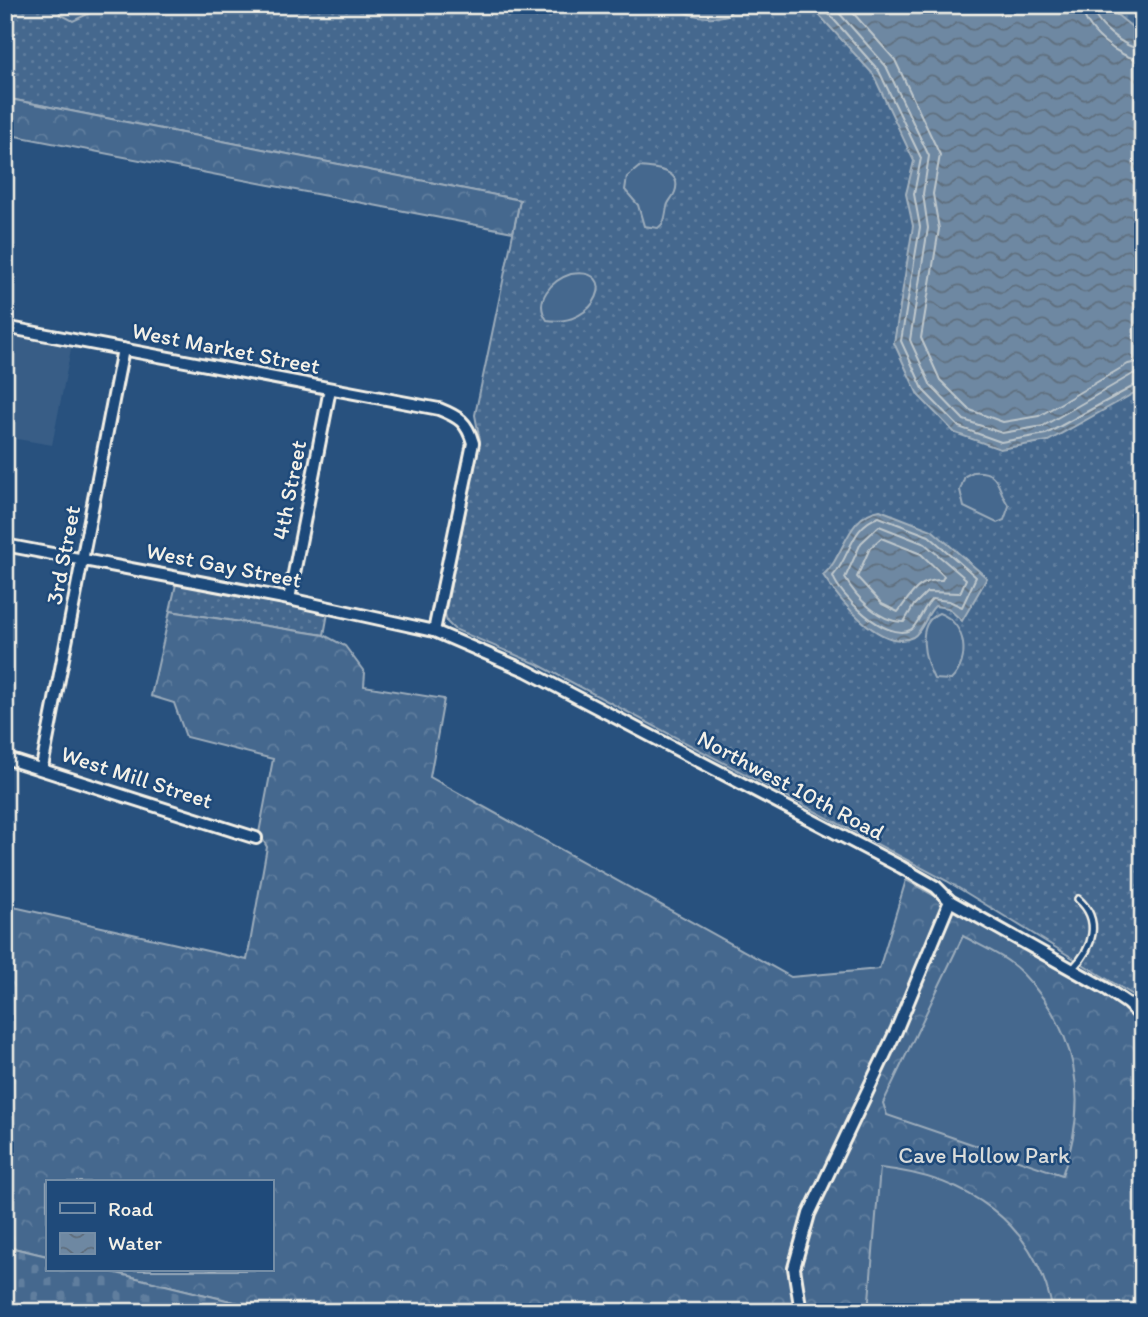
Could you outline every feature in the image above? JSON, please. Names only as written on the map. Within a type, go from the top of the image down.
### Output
[{"type":"street","name":"West Market Street","points":[[5,327],[439,409],[457,416],[467,425],[472,443],[434,631]]},
{"type":"street","name":"3rd Street","points":[[42,767],[123,349]]},
{"type":"street","name":"4th Street","points":[[289,598],[330,389]]},
{"type":"street","name":"West Gay Street","points":[[5,545],[289,598],[434,631]]},
{"type":"street","name":"Northwest 10th Road","points":[[434,631],[539,677],[901,867],[936,887],[950,901],[1117,996],[1143,1018]]},
{"type":"street","name":"West Mill Street","points":[[5,758],[42,767],[256,838]]},
{"type":"street","points":[[801,1312],[794,1268],[809,1214],[896,1031],[950,901]]},
{"type":"lane","points":[[1072,970],[1087,955],[1092,937],[1090,915],[1078,899]]},
{"type":"shaded area","points":[[5,331],[72,344],[52,445],[5,437]]},
{"type":"green space","points":[[5,5],[1143,5],[1143,1001],[947,881],[537,664],[454,629],[447,622],[445,614],[480,441],[475,415],[520,200],[5,98]]},
{"type":"green space","points":[[59,5],[121,5],[92,12],[73,21],[60,14]]},
{"type":"green space","points":[[669,5],[735,5],[728,15],[705,17],[683,12]]},
{"type":"green space","points":[[5,98],[520,200],[513,232],[5,134]]},
{"type":"green space","points":[[639,167],[666,172],[675,179],[675,192],[664,221],[658,228],[644,226],[638,205],[625,190],[627,177]]},
{"type":"green space","points":[[571,274],[586,274],[595,279],[599,287],[596,297],[590,307],[579,315],[564,320],[547,320],[543,313],[543,298],[551,286]]},
{"type":"green space","points":[[973,472],[994,477],[1009,506],[1004,520],[997,523],[964,507],[960,490],[965,476]]},
{"type":"green space","points":[[176,584],[328,613],[324,635],[170,611]]},
{"type":"green space","name":"Cave Hollow Park","points":[[170,611],[324,635],[345,646],[365,673],[364,686],[444,699],[430,777],[791,977],[879,969],[906,880],[1127,1003],[1143,1024],[1143,1253],[1132,1312],[275,1312],[112,1272],[273,1272],[273,1180],[46,1180],[46,1256],[5,1246],[5,905],[247,960],[267,847],[259,833],[273,759],[186,737],[174,703],[151,696]]},
{"type":"green space","points":[[939,613],[956,625],[963,643],[962,663],[951,680],[934,679],[925,653],[926,625]]},
{"type":"green space","points":[[963,936],[1002,957],[1022,973],[1041,995],[1067,1043],[1074,1068],[1076,1094],[1071,1147],[1062,1175],[887,1115],[883,1103]]},
{"type":"green space","points":[[880,1168],[912,1173],[941,1182],[968,1194],[993,1210],[1014,1229],[1031,1253],[1044,1280],[1053,1312],[868,1312]]},
{"type":"green space","points":[[5,1246],[46,1256],[46,1272],[112,1272],[275,1312],[5,1312]]},
{"type":"water","points":[[810,5],[1105,5],[1143,36],[1143,385],[1136,392],[1048,441],[1000,449],[955,433],[918,395],[894,343],[913,226],[906,194],[914,161],[873,74]]},
{"type":"water","points":[[880,510],[932,530],[987,578],[962,621],[948,608],[935,606],[913,637],[901,640],[887,637],[861,620],[830,585],[823,575],[853,528],[869,513]]}]
